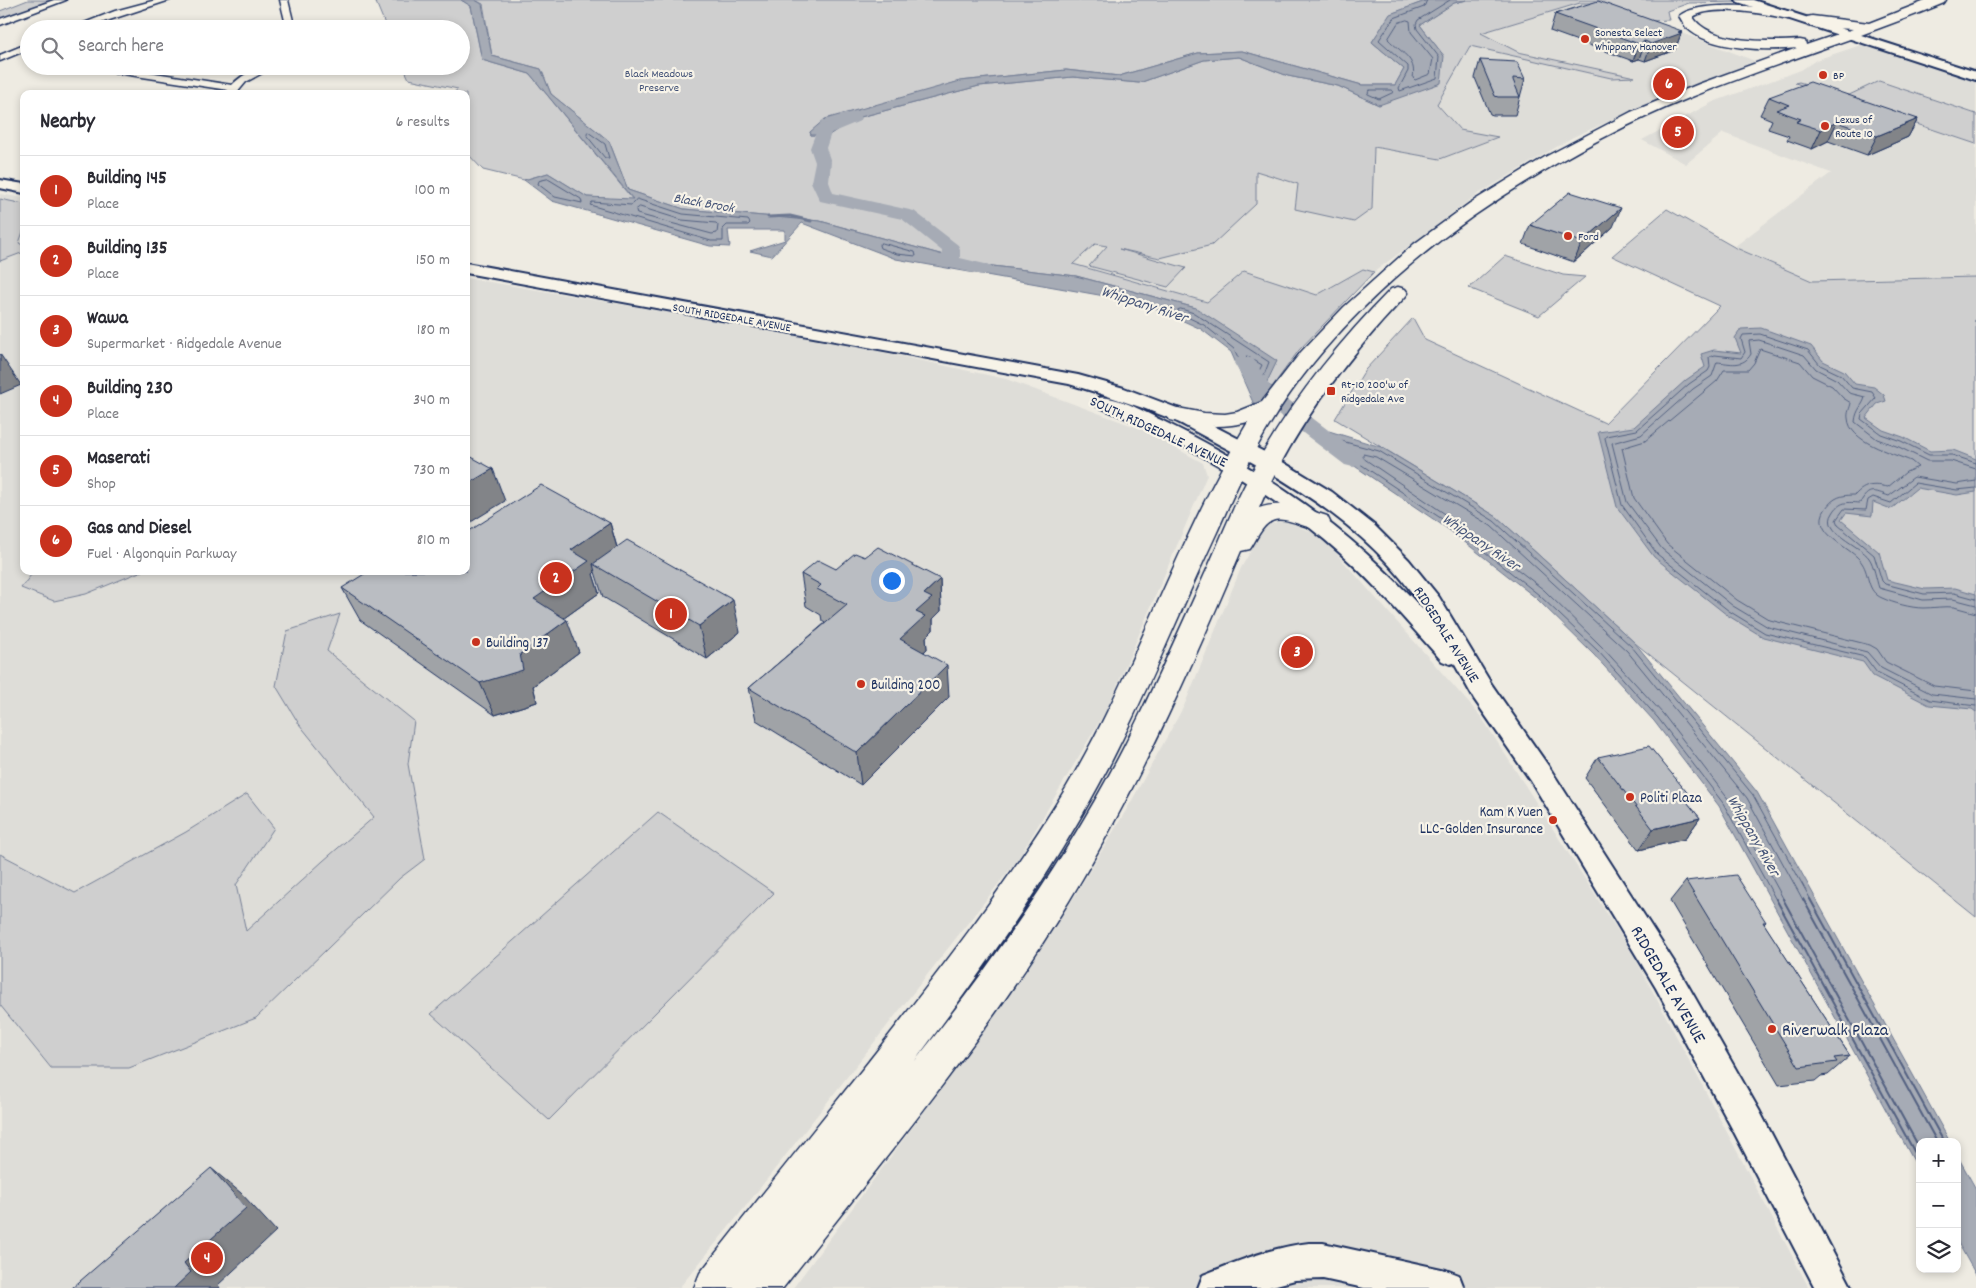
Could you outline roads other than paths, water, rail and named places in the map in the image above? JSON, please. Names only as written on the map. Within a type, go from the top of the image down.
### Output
[{"type":"main road","points":[[1742,0],[1976,76]]},
{"type":"main road","points":[[1753,0],[1812,20],[1851,36]]},
{"type":"main road","points":[[714,1288],[941,997],[1015,895],[1101,754],[1256,450],[1319,382],[1345,348],[1374,317],[1447,248],[1529,186],[1584,153],[1638,124],[1704,95],[1939,0]]},
{"type":"main road","points":[[758,1288],[928,1075],[1006,968],[1096,827],[1142,742],[1226,554],[1269,407],[1297,370],[1331,331],[1380,285],[1446,228],[1490,197],[1575,147],[1659,105],[1954,0]]},
{"type":"main road","points":[[1788,15],[1759,8],[1721,4],[1696,8],[1687,13],[1686,16],[1689,24],[1701,31],[1719,38],[1747,44],[1791,45],[1851,36]]},
{"type":"main road","points":[[1812,20],[1834,24],[1880,23]]},
{"type":"main road","points":[[0,184],[20,188]]},
{"type":"main road","name":"SOUTH RIDGEDALE AVENUE","points":[[470,269],[1071,379],[1096,385],[1178,415],[1256,450]]},
{"type":"main road","name":"SOUTH RIDGEDALE AVENUE","points":[[998,367],[1106,403],[1181,438],[1256,450]]},
{"type":"main road","points":[[1178,415],[1207,421],[1228,422],[1256,450]]},
{"type":"main road","name":"RIDGEDALE AVENUE","points":[[1256,450],[1318,522],[1380,579],[1483,692]]},
{"type":"main road","name":"RIDGEDALE AVENUE","points":[[1256,450],[1325,497],[1366,530],[1401,565],[1431,603],[1483,692],[1546,781],[1667,978],[1748,1122],[1834,1288]]},
{"type":"main road","points":[[1226,554],[1240,544],[1258,518],[1274,512],[1286,512],[1318,522]]},
{"type":"main road","points":[[1216,1288],[1262,1271],[1307,1260],[1323,1260],[1446,1288]]},
{"type":"street","points":[[0,22],[62,0]]},
{"type":"street","points":[[98,20],[166,0]]},
{"type":"street","points":[[284,0],[290,20]]},
{"type":"street","points":[[0,58],[20,50]]},
{"type":"street","points":[[10,54],[20,56]]},
{"type":"street","points":[[141,75],[226,90]]},
{"type":"street","points":[[233,90],[243,81],[254,75]]},
{"type":"water","points":[[461,0],[475,0],[482,4],[492,56],[541,69],[551,94],[609,141],[628,190],[684,209],[820,221],[976,264],[1076,276],[1196,308],[1277,361],[1266,384],[1272,387],[1255,407],[1231,352],[1201,329],[1144,303],[896,259],[802,223],[772,256],[750,251],[785,240],[785,230],[728,230],[730,247],[710,246],[552,201],[524,180],[548,173],[587,197],[633,199],[530,74],[482,60],[471,6]]},
{"type":"water","points":[[1428,0],[1467,0],[1454,3],[1420,25],[1444,56],[1441,83],[1379,105],[1338,86],[1288,76],[1239,57],[1204,60],[1139,83],[1073,77],[979,86],[853,119],[829,135],[811,135],[810,132],[825,119],[960,81],[1066,70],[1119,76],[1198,53],[1242,51],[1362,85],[1395,85],[1404,69],[1372,42],[1390,14]]},
{"type":"water","points":[[1761,328],[1811,346],[1823,361],[1844,371],[1855,384],[1874,387],[1884,395],[1886,401],[1877,404],[1866,418],[1883,430],[1903,437],[1930,451],[1953,450],[1976,459],[1976,492],[1957,495],[1917,488],[1891,509],[1873,502],[1872,516],[1846,513],[1841,520],[1879,552],[1887,580],[1925,589],[1955,588],[1976,594],[1976,712],[1972,709],[1929,705],[1873,676],[1863,662],[1763,637],[1727,615],[1654,557],[1617,507],[1598,432],[1634,427],[1686,380],[1705,367],[1701,354],[1714,350],[1741,353],[1735,338],[1741,329]]},
{"type":"water","points":[[1329,431],[1381,447],[1497,517],[1635,643],[1757,792],[1948,1138],[1916,1138],[1916,1165],[1719,806],[1654,721],[1594,655],[1536,598],[1448,529],[1319,442]]},
{"type":"water","points":[[1961,1162],[1976,1189],[1976,1275],[1961,1248]]},
{"type":"waterway","name":"Whippany River","points":[[854,118],[824,130],[818,148],[823,162],[820,182],[826,197],[908,215],[951,249],[950,262],[982,269]]},
{"type":"waterway","name":"Black Brook","points":[[768,217],[790,216],[811,221]]},
{"type":"waterway","name":"Whippany River","points":[[1245,363],[1260,389],[1353,460]]},
{"type":"place","name":"Sonesta Select Whippany Hanover","points":[[1585,39]]},
{"type":"place","name":"BP","points":[[1823,75]]},
{"type":"place","name":"Gas and Diesel","points":[[1669,84]]},
{"type":"place","name":"Lexus of Route 10","points":[[1825,126]]},
{"type":"place","name":"Maserati","points":[[1678,132]]},
{"type":"place","name":"Ford","points":[[1568,236]]},
{"type":"place","name":"Rt-10 200'w of Ridgedale Ave","points":[[1331,391]]},
{"type":"place","name":"Building 135","points":[[556,578]]},
{"type":"place","name":"Building 145","points":[[671,614]]},
{"type":"place","name":"Building 137","points":[[476,642]]},
{"type":"place","name":"Wawa","points":[[1297,652]]},
{"type":"place","name":"Building 200","points":[[861,684]]},
{"type":"place","name":"Politi Plaza","points":[[1630,797]]},
{"type":"place","name":"Kam K Yuen LLC-Golden Insurance","points":[[1553,820]]},
{"type":"place","name":"Riverwalk Plaza","points":[[1772,1029]]},
{"type":"place","name":"Building 230","points":[[207,1258]]},
{"type":"park label","name":"Black Meadows Preserve","points":[[659,80]]}]
